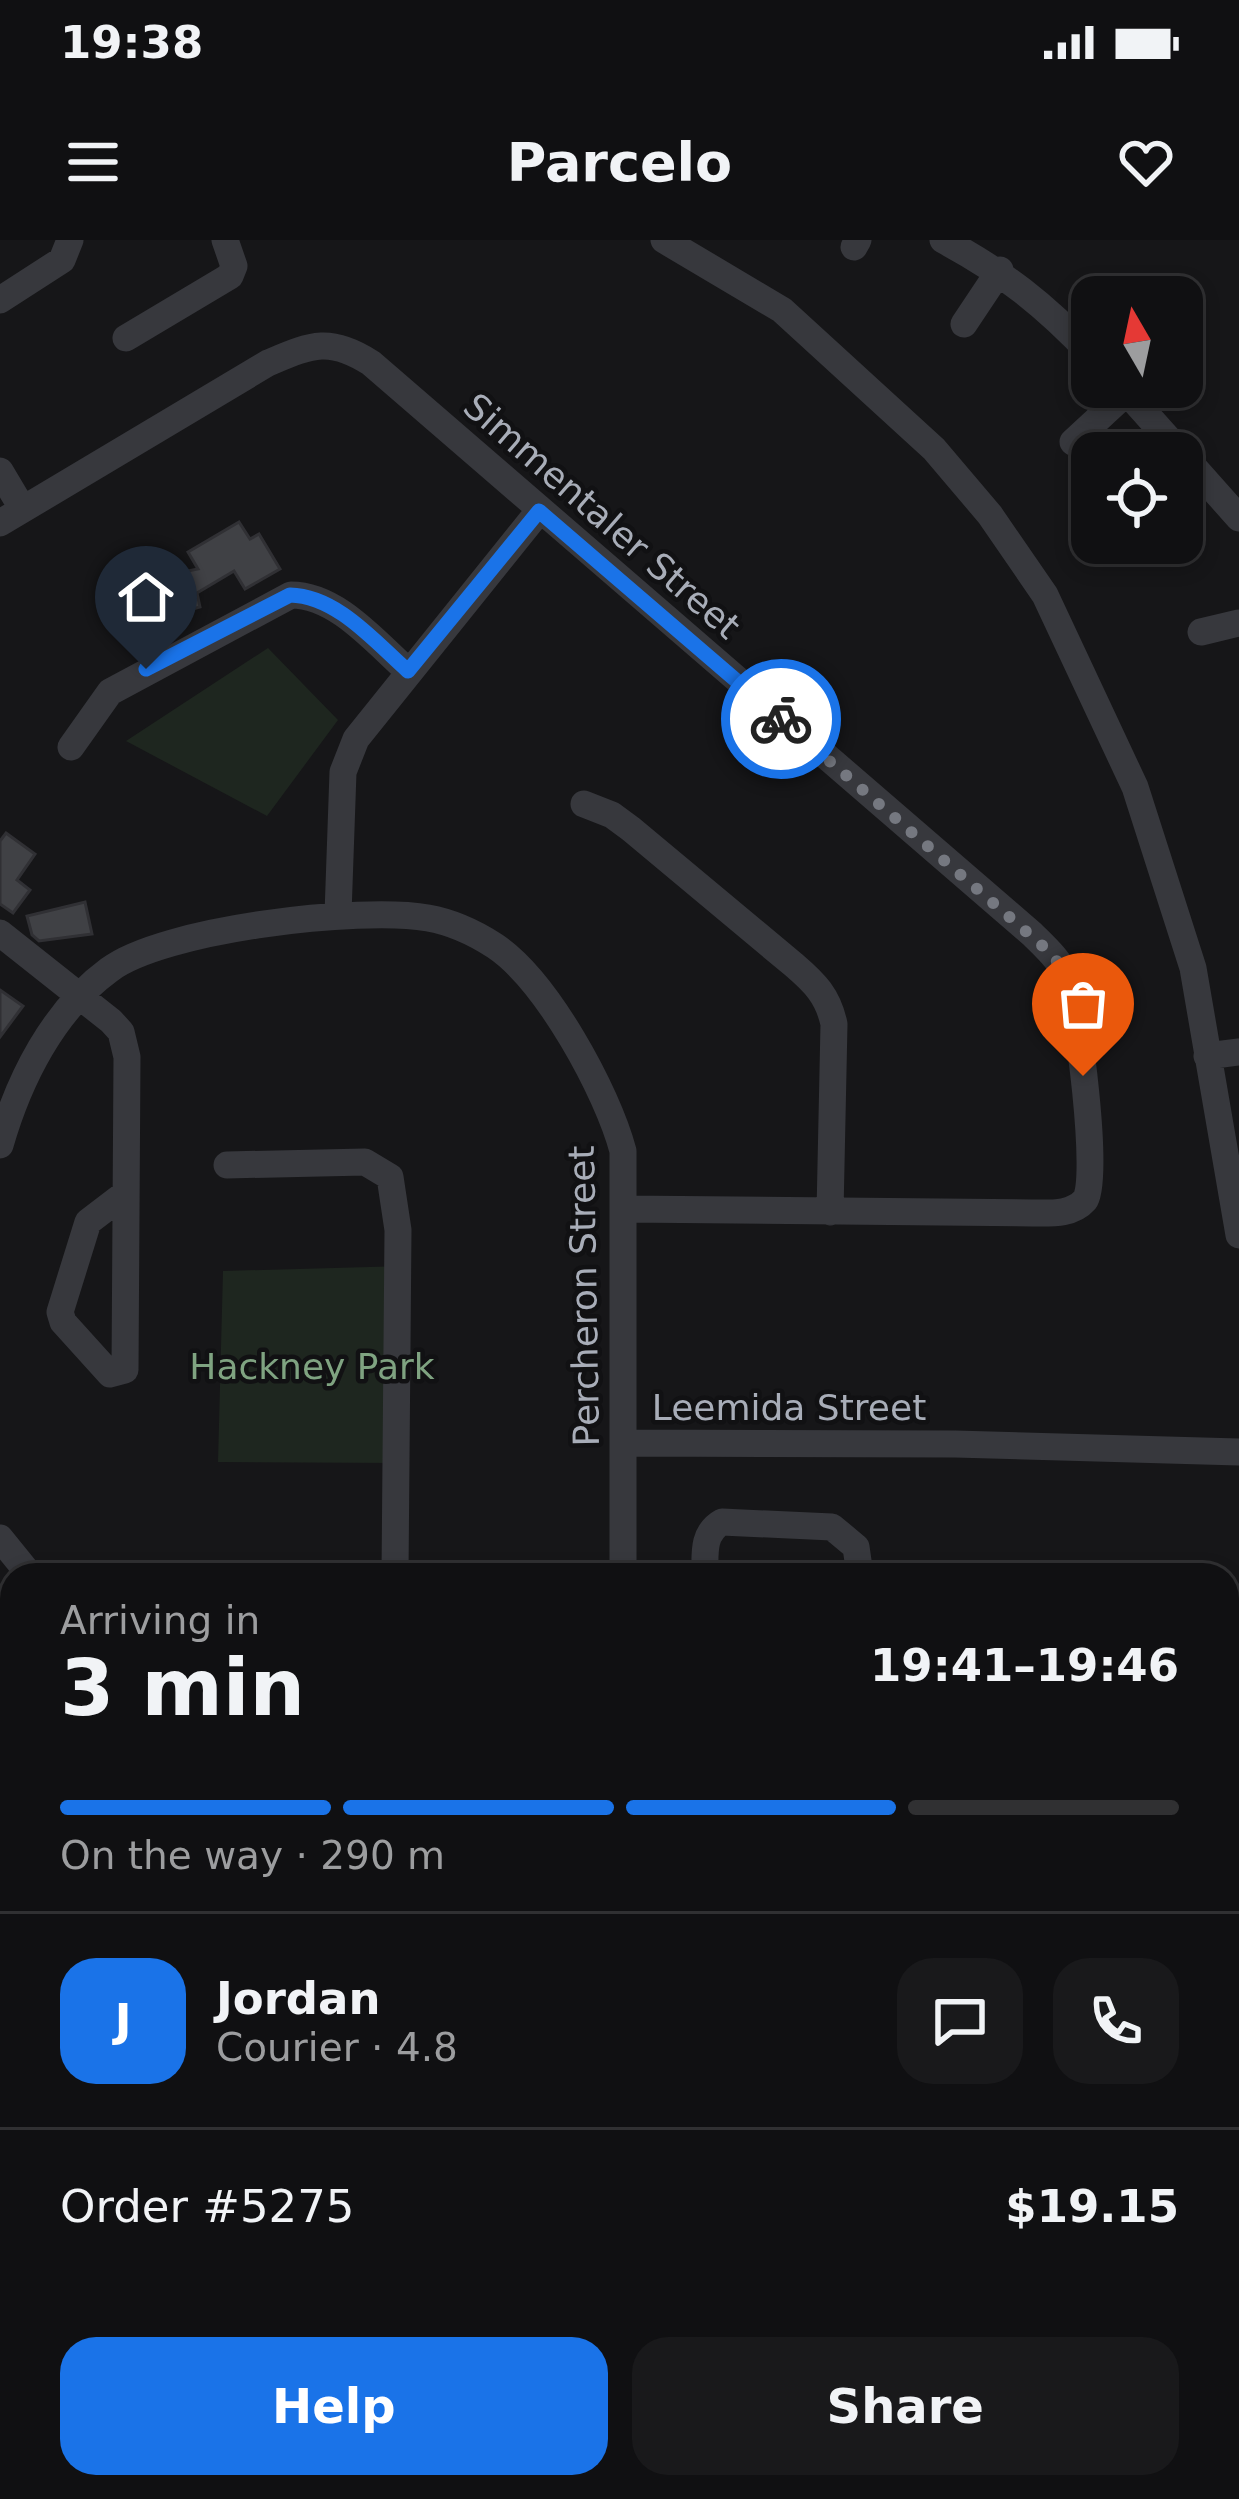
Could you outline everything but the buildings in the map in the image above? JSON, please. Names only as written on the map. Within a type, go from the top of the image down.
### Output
[{"type":"street","points":[[0,300],[62,260],[70,240]]},
{"type":"street","points":[[126,338],[230,276],[234,266],[225,240]]},
{"type":"street","points":[[664,240],[782,310],[934,449],[990,515],[1045,595],[1135,787],[1193,968],[1239,1235]]},
{"type":"street","points":[[943,240],[1000,270],[1071,333]]},
{"type":"street","points":[[964,324],[1000,270]]},
{"type":"street","name":"Simmentaler Street","points":[[11,516],[268,363],[304,348],[330,344],[350,350],[371,362],[1033,934],[1066,974],[1075,1004],[1091,1149],[1092,1185],[1080,1205],[1058,1213],[625,1209]]},
{"type":"street","points":[[1083,432],[1106,408]]},
{"type":"street","points":[[1142,408],[1163,432]]},
{"type":"street","points":[[0,471],[11,516]]},
{"type":"street","points":[[1203,478],[1239,518]]},
{"type":"street","points":[[338,914],[343,772],[356,739],[539,511]]},
{"type":"street","points":[[71,747],[110,692],[290,595],[326,602],[408,671]]},
{"type":"street","points":[[1201,632],[1239,623]]},
{"type":"street","points":[[584,804],[631,829],[794,964],[830,1003],[834,1024],[830,1212]]},
{"type":"street","name":"Percheron Street","points":[[0,1145],[32,1061],[77,997],[112,967],[152,948],[338,914],[427,918],[464,929],[497,947],[540,990],[614,1117],[623,1151],[623,1563]]},
{"type":"street","points":[[0,933],[111,1021],[125,1045],[126,1192],[125,1370],[110,1374],[63,1322],[60,1312],[88,1222],[126,1192]]},
{"type":"street","points":[[1207,1056],[1239,1052]]},
{"type":"street","points":[[227,1165],[347,1160],[365,1162],[390,1178],[398,1231],[395,1563]]},
{"type":"street","name":"Leemida Street","points":[[623,1443],[955,1444],[1239,1452]]},
{"type":"street","points":[[705,1563],[705,1544],[712,1528],[722,1522],[832,1527],[856,1547],[858,1563]]},
{"type":"street","points":[[0,1538],[20,1563]]},
{"type":"green space","points":[[268,648],[338,720],[267,816],[126,741]]},
{"type":"green space","name":"Hackney Park","points":[[405,1266],[400,1463],[218,1462],[223,1271]]},
{"type":"way so far","points":[[781,719],[1052,954],[1066,974],[1075,1004],[1083,1076]]},
{"type":"route","points":[[146,669],[290,595],[308,595],[326,602],[408,671],[539,511],[781,719]]}]
